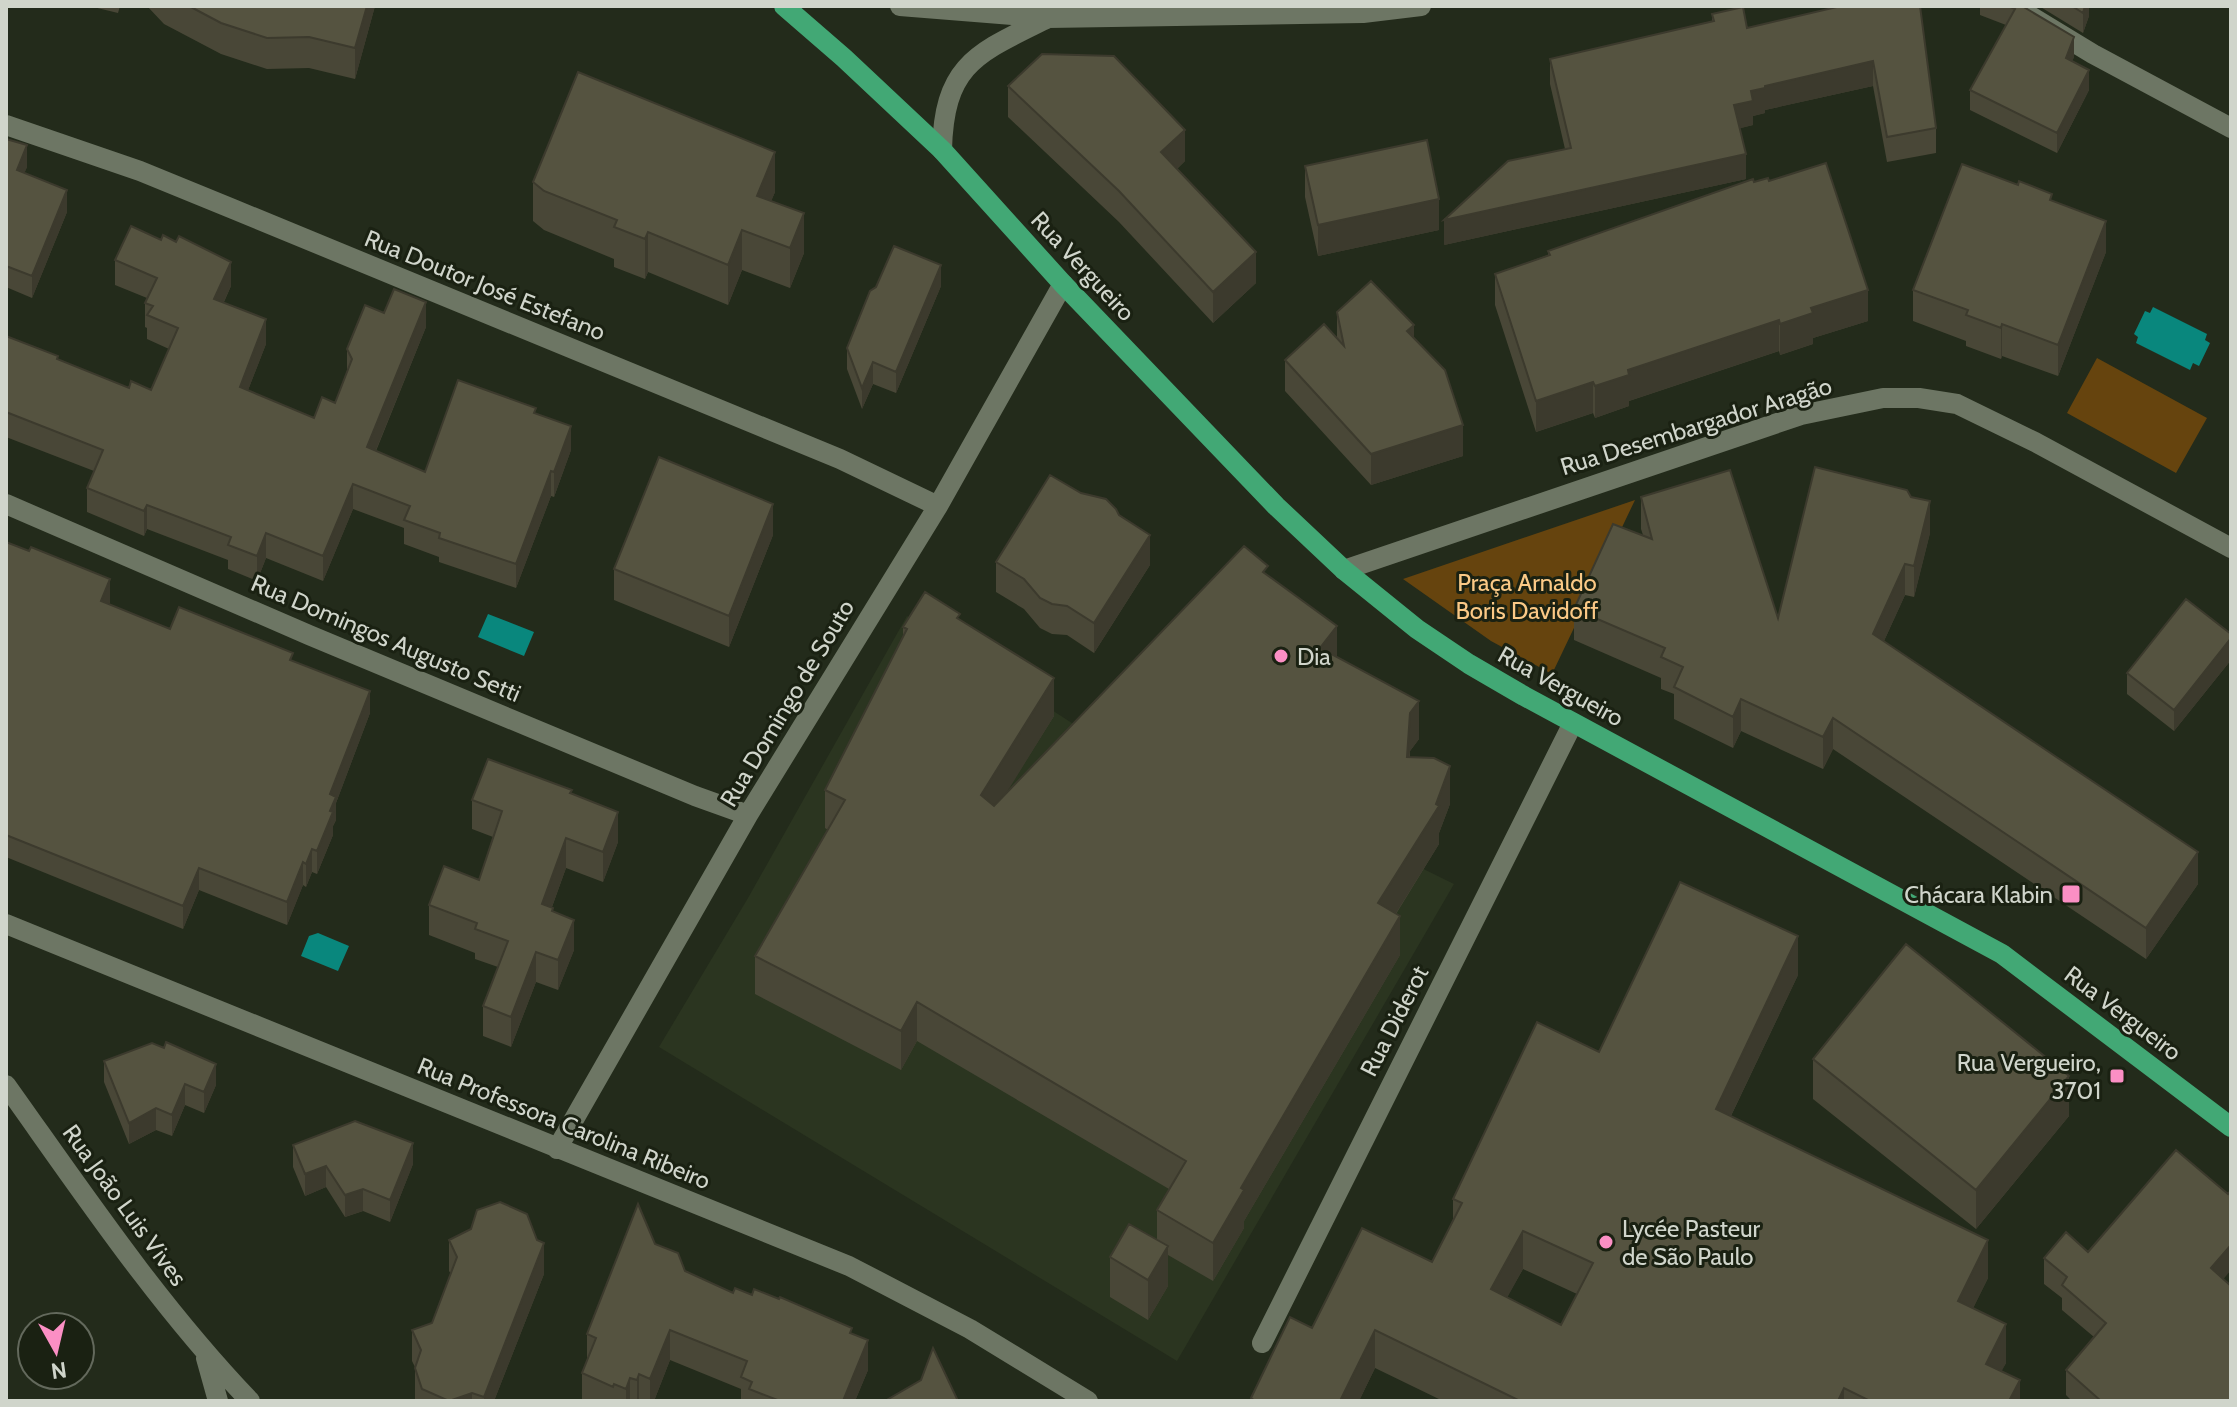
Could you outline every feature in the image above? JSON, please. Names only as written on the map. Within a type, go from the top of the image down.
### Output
[{"type":"main road","name":"Rua Vergueiro","points":[[784,6],[942,150],[1063,284],[1276,506],[1344,570],[1417,629],[1469,664],[1573,723],[2002,954],[2231,1127]]},
{"type":"street","points":[[900,6],[1048,18],[1363,13],[1421,6]]},
{"type":"street","points":[[2014,6],[2093,54],[2231,128]]},
{"type":"street","points":[[942,150],[942,121],[949,95],[963,69],[987,49],[1048,18]]},
{"type":"street","name":"Rua Doutor José Estefano","points":[[6,125],[140,171],[233,209],[840,459],[938,506]]},
{"type":"street","name":"Rua Domingo de Souto","points":[[557,1149],[748,815],[938,506],[1063,284]]},
{"type":"street","name":"Rua Desembargador Aragão","points":[[1344,570],[1801,415],[1883,398],[1919,398],[1957,404],[2048,449],[2231,548]]},
{"type":"street","name":"Rua Domingos Augusto Setti","points":[[6,504],[309,635],[695,796],[748,815]]},
{"type":"street","name":"Rua Diderot","points":[[1262,1343],[1573,723]]},
{"type":"street","name":"Rua Professora Carolina Ribeiro","points":[[6,924],[849,1266],[970,1329],[1088,1401]]},
{"type":"street","name":"Rua João Luis Vives","points":[[6,1085],[96,1212],[205,1354],[250,1401]]},
{"type":"street","name":"Rua João Luis Vives","points":[[205,1354],[218,1401]]},
{"type":"shaded area","points":[[907,616],[1246,836],[1271,794],[1454,884],[1177,1361],[659,1047],[748,898]]},
{"type":"green space","points":[[2097,358],[2207,418],[2176,473],[2067,413]]},
{"type":"green space","name":"Praça Arnaldo Boris Davidoff","points":[[1635,500],[1552,674],[1491,641],[1403,579]]},
{"type":"water","points":[[2153,307],[2207,334],[2205,340],[2210,343],[2199,366],[2193,363],[2190,370],[2136,343],[2138,337],[2134,334],[2145,311],[2150,313]]},
{"type":"water","points":[[488,614],[534,632],[524,656],[478,637]]},
{"type":"water","points":[[318,933],[349,946],[338,971],[301,956],[309,936]]},
{"type":"building","points":[[189,6],[367,6],[355,48],[309,37],[267,38],[221,23]]},
{"type":"building","points":[[1841,6],[1920,6],[1936,128],[1887,137],[1873,61],[1751,91],[1753,101],[1734,105],[1746,154],[1444,220],[1508,161],[1571,148],[1550,59],[1714,21],[1712,14],[1743,7],[1747,28]]},
{"type":"building","points":[[2008,6],[2022,6],[2074,37],[2066,58],[2089,70],[2057,133],[1970,90],[2015,9]]},
{"type":"building","points":[[2072,6],[2085,6],[2083,13]]},
{"type":"building","points":[[1042,54],[1114,56],[1185,130],[1161,152],[1256,252],[1213,292],[1119,191],[1008,86]]},
{"type":"building","points":[[578,72],[775,152],[757,196],[804,213],[790,248],[742,230],[728,265],[648,232],[645,239],[614,227],[617,220],[544,191],[533,182]]},
{"type":"building","points":[[6,139],[27,145],[17,170],[67,190],[32,276],[6,266]]},
{"type":"building","points":[[1427,140],[1439,199],[1318,225],[1305,166]]},
{"type":"building","points":[[1826,163],[1868,290],[1811,308],[1813,313],[1780,324],[1779,320],[1628,370],[1629,375],[1595,386],[1593,382],[1536,401],[1495,274],[1550,255],[1548,251],[1753,179],[1754,182],[1768,178],[1769,181]]},
{"type":"building","points":[[1962,164],[2052,194],[2050,200],[2106,221],[2058,345],[2002,324],[2001,328],[1966,315],[1968,310],[1913,290]]},
{"type":"building","points":[[131,226],[161,240],[163,235],[176,242],[179,236],[231,262],[214,299],[266,319],[240,387],[314,418],[322,397],[335,403],[352,359],[347,349],[365,305],[384,313],[394,289],[426,302],[367,447],[425,472],[458,380],[536,408],[534,413],[571,426],[516,564],[439,538],[440,533],[404,520],[410,506],[353,484],[323,556],[266,533],[257,556],[228,545],[231,537],[147,505],[144,511],[87,488],[103,450],[6,412],[6,336],[129,388],[131,381],[151,390],[178,328],[147,315],[153,306],[145,303],[157,278],[115,260]]},
{"type":"building","points":[[894,246],[941,265],[896,372],[873,362],[862,388],[847,348],[870,291],[876,287]]},
{"type":"building","points":[[1371,281],[1414,325],[1407,331],[1445,370],[1463,425],[1371,454],[1285,360],[1324,324],[1344,346],[1337,312]]},
{"type":"building","points":[[659,457],[773,504],[729,616],[614,569]]},
{"type":"building","points":[[1815,467],[1907,490],[1911,497],[1930,501],[1914,566],[1905,564],[1873,634],[2198,852],[2146,928],[1833,718],[1823,737],[1741,699],[1733,717],[1674,687],[1683,667],[1661,657],[1665,648],[1574,609],[1613,524],[1652,539],[1641,497],[1730,470],[1778,618]]},
{"type":"building","points":[[1050,475],[1081,493],[1106,499],[1119,515],[1150,535],[1094,623],[1067,606],[1040,598],[1024,579],[996,562]]},
{"type":"building","points":[[6,542],[29,551],[31,547],[110,579],[101,601],[170,629],[179,607],[293,653],[290,660],[370,691],[330,794],[336,797],[330,811],[333,812],[317,851],[312,849],[306,864],[303,862],[287,902],[199,868],[183,906],[6,835]]},
{"type":"building","points":[[1244,546],[1268,566],[1263,572],[1337,626],[1320,648],[1419,701],[1410,713],[1407,757],[1434,758],[1450,766],[1436,804],[1439,806],[1378,903],[1400,916],[1241,1188],[1244,1190],[1213,1243],[1157,1210],[1186,1161],[917,1002],[901,1031],[755,956],[845,800],[825,790],[907,629],[903,627],[925,592],[960,614],[957,618],[1054,678],[981,795],[994,806]]},
{"type":"building","points":[[2186,599],[2231,634],[2231,638],[2174,710],[2127,673]]},
{"type":"building","points":[[488,759],[572,790],[570,793],[618,812],[603,852],[566,838],[542,904],[574,920],[558,960],[536,952],[511,1017],[483,1006],[508,941],[475,929],[477,923],[429,905],[444,866],[479,880],[502,811],[472,800]]},
{"type":"building","points":[[1680,882],[1798,936],[1716,1109],[1988,1240],[1958,1301],[2006,1324],[1986,1364],[2020,1380],[2009,1401],[1870,1401],[1844,1388],[1838,1401],[1520,1401],[1375,1330],[1340,1401],[1255,1401],[1251,1398],[1290,1317],[1312,1328],[1362,1228],[1432,1262],[1462,1203],[1453,1199],[1537,1022],[1599,1052]],"holes":[[[1523,1231],[1593,1263],[1561,1325],[1491,1289]]]},
{"type":"building","points":[[1906,944],[2069,1076],[1976,1190],[1813,1059]]},
{"type":"building","points":[[166,1042],[216,1064],[204,1092],[185,1084],[172,1115],[156,1108],[129,1123],[104,1061],[152,1043],[164,1048]]},
{"type":"building","points":[[355,1121],[413,1143],[390,1200],[363,1189],[345,1195],[326,1166],[305,1174],[293,1145]]},
{"type":"building","points":[[2176,1150],[2228,1194],[2231,1190],[2231,1245],[2211,1268],[2231,1286],[2231,1401],[2101,1401],[2066,1370],[2106,1323],[2062,1285],[2067,1277],[2044,1258],[2066,1232],[2088,1252]]},
{"type":"building","points":[[500,1202],[527,1214],[537,1240],[544,1243],[484,1397],[472,1393],[449,1401],[422,1389],[415,1368],[421,1350],[412,1330],[432,1323],[457,1257],[449,1240],[471,1229],[477,1210]]},
{"type":"building","points":[[638,1204],[655,1244],[678,1253],[685,1271],[733,1293],[735,1288],[752,1295],[754,1289],[780,1297],[852,1328],[850,1333],[868,1340],[843,1401],[780,1401],[749,1389],[752,1382],[741,1377],[747,1361],[670,1330],[650,1379],[639,1374],[637,1380],[630,1378],[626,1389],[614,1384],[613,1387],[582,1373],[596,1338],[587,1334]]},
{"type":"building","points":[[1129,1224],[1168,1246],[1148,1280],[1110,1257]]},
{"type":"building","points":[[933,1348],[958,1401],[885,1401],[921,1380]]},
{"type":"place","name":"Dia","points":[[1281,656]]},
{"type":"place","name":"Chácara Klabin","points":[[2071,894]]},
{"type":"place","name":"Rua Vergueiro, 3701","points":[[2117,1076]]},
{"type":"place","name":"Lycée Pasteur de São Paulo","points":[[1606,1242]]}]
